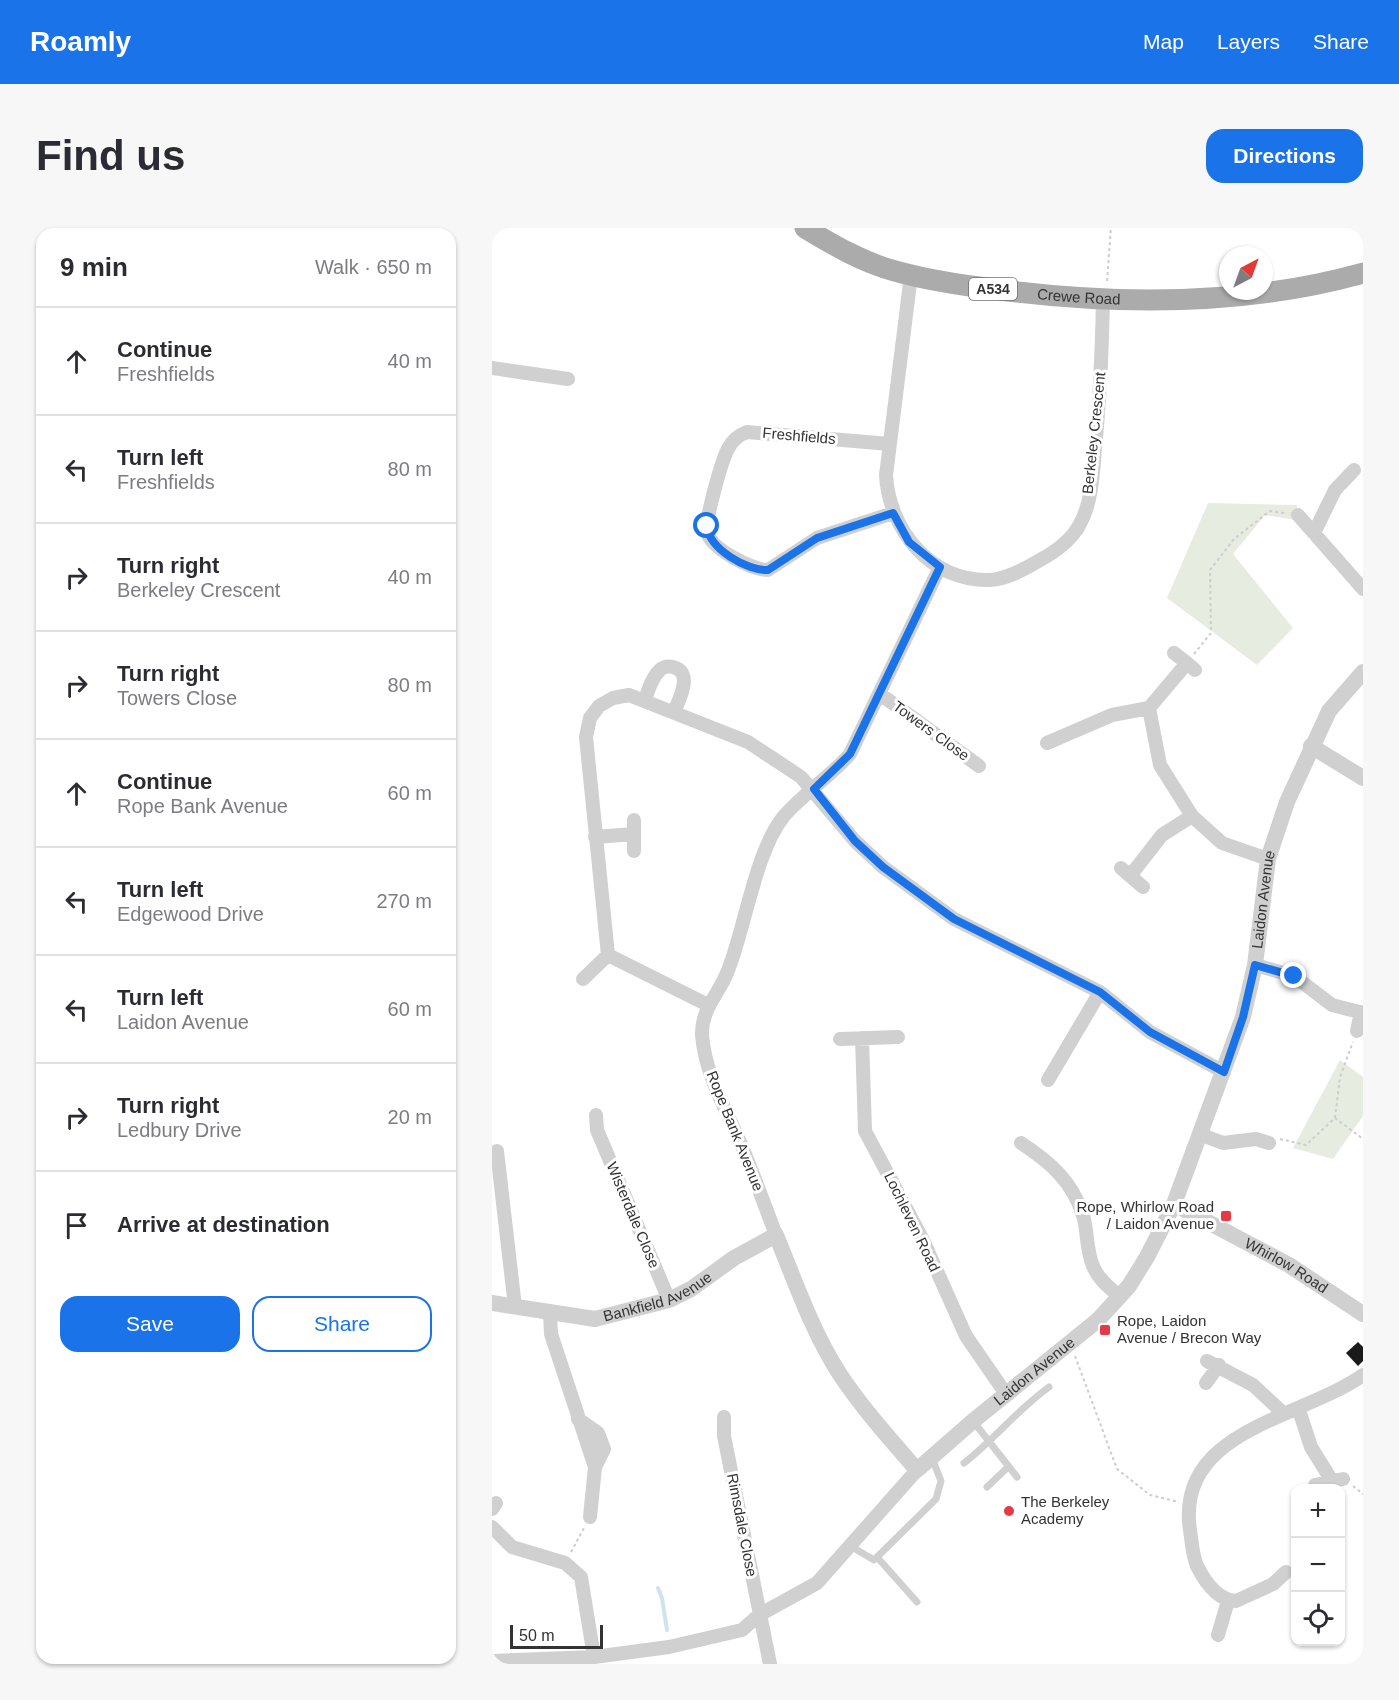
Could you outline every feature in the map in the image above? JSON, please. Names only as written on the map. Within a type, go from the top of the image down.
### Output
[{"type":"main road","name":"Crewe Road","points":[[805,228],[853,255],[911,275],[1020,292],[1103,299],[1264,293],[1316,285],[1363,273]]},
{"type":"street","name":"Berkeley Crescent","points":[[911,275],[886,483],[893,513],[909,542],[940,567],[966,577],[1000,578],[1046,556],[1079,526],[1089,498],[1093,474],[1100,399],[1103,299]]},
{"type":"street","points":[[492,368],[568,379]]},
{"type":"street","name":"Freshfields","points":[[890,444],[747,432],[742,434],[725,454],[707,526],[713,543],[746,565],[768,570],[817,538],[893,513]]},
{"type":"street","points":[[1314,533],[1335,490],[1354,470]]},
{"type":"street","points":[[1298,515],[1363,589]]},
{"type":"street","name":"Towers Close","points":[[940,567],[880,694],[979,766]]},
{"type":"street","points":[[1047,743],[1112,715],[1149,708],[1191,666],[1174,653]]},
{"type":"street","points":[[645,700],[658,671],[667,667],[676,668],[683,675],[684,684],[674,712]]},
{"type":"street","name":"Laidon Avenue","points":[[492,1661],[594,1657],[669,1647],[742,1630],[759,1615],[817,1583],[852,1547],[930,1456],[1098,1320],[1120,1297],[1147,1257],[1174,1204],[1202,1136],[1243,1017],[1255,965],[1268,859],[1287,802],[1329,711],[1363,672]]},
{"type":"street","name":"Rope Bank Avenue","points":[[880,694],[850,754],[784,817],[768,843],[727,973],[708,1005],[702,1036],[713,1082],[817,1333],[860,1404],[917,1470]]},
{"type":"street","points":[[608,955],[595,837],[586,737],[587,724],[599,706],[613,698],[629,696],[645,700],[748,742],[801,777],[814,789],[855,841],[883,867],[954,919],[1100,992],[1150,1032],[1224,1072]]},
{"type":"street","points":[[1149,708],[1160,765],[1192,816],[1222,843],[1268,859]]},
{"type":"street","points":[[1311,746],[1363,778]]},
{"type":"street","points":[[1143,887],[1126,872],[1162,835],[1192,816]]},
{"type":"street","points":[[595,837],[634,827],[633,851]]},
{"type":"street","points":[[608,955],[708,1005]]},
{"type":"street","points":[[583,979],[608,955]]},
{"type":"street","points":[[1255,965],[1294,976],[1332,1005],[1362,1012],[1357,1031]]},
{"type":"street","points":[[1048,1080],[1100,992]]},
{"type":"street","points":[[840,1039],[898,1037]]},
{"type":"street","name":"Lochleven Road","points":[[862,1038],[864,1131],[923,1240],[966,1335],[1006,1394]]},
{"type":"street","name":"Wisterdale Close","points":[[596,1115],[590,1131],[669,1300]]},
{"type":"street","points":[[1202,1136],[1222,1143],[1262,1137]]},
{"type":"street","points":[[1021,1143],[1051,1163],[1066,1181],[1083,1215],[1093,1266],[1101,1279],[1120,1297]]},
{"type":"street","points":[[497,1151],[516,1307]]},
{"type":"street","name":"Whirlow Road","points":[[1174,1204],[1289,1264],[1363,1314]]},
{"type":"street","name":"Bankfield Avenue","points":[[492,1303],[595,1319],[669,1300],[691,1289],[734,1258],[776,1235]]},
{"type":"street","points":[[550,1313],[551,1334],[595,1467],[590,1517]]},
{"type":"street","points":[[1206,1383],[1213,1363],[1254,1385],[1284,1414]]},
{"type":"street","points":[[1286,1572],[1273,1584],[1236,1601],[1228,1601],[1212,1589],[1196,1563],[1184,1503],[1200,1472],[1214,1454],[1246,1433],[1284,1414],[1330,1396],[1363,1375]]},
{"type":"street","points":[[1299,1410],[1311,1447],[1337,1480],[1319,1484]]},
{"type":"street","name":"Rimsdale Close","points":[[724,1417],[719,1435],[770,1664]]},
{"type":"street","points":[[492,1527],[512,1547],[565,1563],[581,1577],[594,1657]]},
{"type":"street","points":[[1273,1584],[1281,1597]]},
{"type":"street","points":[[1218,1635],[1228,1601]]},
{"type":"lane","points":[[964,1464],[990,1443],[1011,1417],[1049,1387]]},
{"type":"lane","points":[[973,1421],[1017,1477]]},
{"type":"lane","points":[[852,1547],[874,1560],[936,1499],[941,1481],[930,1456]]},
{"type":"lane","points":[[987,1486],[1008,1467]]},
{"type":"lane","points":[[877,1557],[917,1602]]},
{"type":"path","points":[[1103,299],[1107,285],[1110,228]]},
{"type":"path","points":[[1191,666],[1211,633],[1210,570],[1234,539],[1270,511],[1298,515]]},
{"type":"path","points":[[1262,1137],[1306,1144],[1335,1118],[1340,1077],[1357,1031]]},
{"type":"path","points":[[1335,1118],[1363,1139]]},
{"type":"path","points":[[1070,1342],[1117,1469],[1150,1495],[1184,1503]]},
{"type":"path","points":[[565,1563],[590,1517]]},
{"type":"shaded area","points":[[1208,503],[1297,505],[1296,520],[1265,515],[1233,554],[1293,628],[1257,665],[1167,598]]},
{"type":"shaded area","points":[[1340,1060],[1363,1077],[1363,1116],[1333,1159],[1293,1148]]},
{"type":"building","points":[[1358,1342],[1363,1347],[1363,1361],[1358,1366],[1346,1353]]},
{"type":"waterway","points":[[658,1588],[662,1598],[667,1630]]},
{"type":"place","name":"Rope, Whirlow Road / Laidon Avenue","points":[[1226,1216]]},
{"type":"place","name":"Rope, Laidon Avenue / Brecon Way","points":[[1105,1330]]},
{"type":"place","name":"The Berkeley Academy","points":[[1009,1511]]},
{"type":"route","points":[[707,526],[707,532],[713,543],[746,565],[768,570],[778,566],[817,538],[893,513],[909,542],[940,567],[850,754],[814,789],[855,841],[883,867],[954,919],[1100,992],[1150,1032],[1207,1065],[1224,1072],[1243,1017],[1255,965],[1294,976]]}]
